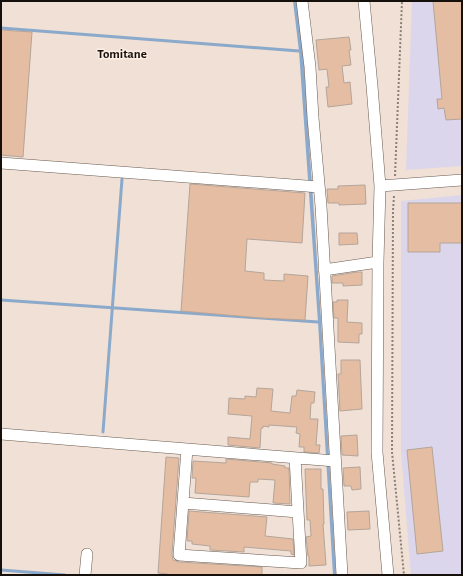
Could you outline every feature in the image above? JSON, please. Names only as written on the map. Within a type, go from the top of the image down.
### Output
[{"type":"street","points":[[302,1],[310,67],[314,186],[324,270],[330,461],[342,575]]},
{"type":"street","points":[[364,1],[380,186],[376,452],[388,575]]},
{"type":"street","points":[[1,163],[314,186]]},
{"type":"street","points":[[380,186],[462,180]]},
{"type":"street","points":[[324,270],[378,262]]},
{"type":"street","points":[[1,434],[330,461]]},
{"type":"street","points":[[187,449],[179,555],[301,563],[295,458]]},
{"type":"street","points":[[183,503],[298,512]]},
{"type":"street","points":[[85,575],[87,554]]},
{"type":"path","points":[[402,1],[393,210],[392,452],[404,575]]},
{"type":"shaded area","points":[[412,1],[462,1],[462,166],[406,170]]},
{"type":"shaded area","points":[[462,195],[462,575],[411,575],[401,452],[401,201]]},
{"type":"water","points":[[293,1],[297,1],[303,51],[336,575],[333,575],[318,322],[299,51]]},
{"type":"building","points":[[433,1],[462,1],[462,119],[446,120],[444,108],[438,109],[437,99],[442,99]]},
{"type":"building","points":[[1,30],[32,32],[23,157],[1,155]]},
{"type":"building","points":[[349,37],[351,65],[342,66],[344,83],[350,82],[352,104],[328,107],[326,87],[329,87],[327,69],[319,70],[316,40]]},
{"type":"building","points":[[190,184],[305,193],[302,243],[247,239],[245,271],[264,273],[264,280],[284,281],[284,274],[308,276],[305,320],[181,311]]},
{"type":"building","points":[[365,185],[366,204],[339,205],[339,203],[328,203],[327,189],[338,189],[338,186]]},
{"type":"building","points":[[408,203],[462,203],[462,243],[440,243],[440,252],[408,252]]},
{"type":"building","points":[[339,233],[357,233],[358,244],[339,245]]},
{"type":"building","points":[[362,272],[362,285],[343,286],[343,283],[332,283],[332,276]]},
{"type":"building","points":[[337,300],[348,300],[347,322],[362,323],[362,334],[359,334],[359,343],[338,342],[338,318],[334,318],[333,302],[337,302]]},
{"type":"building","points":[[341,360],[360,360],[362,409],[340,411],[338,374],[341,374]]},
{"type":"building","points":[[257,388],[273,389],[271,411],[290,413],[292,396],[296,396],[297,390],[315,392],[314,403],[311,403],[310,419],[318,419],[316,445],[320,445],[319,453],[304,452],[304,447],[299,447],[300,434],[296,433],[297,427],[263,426],[263,428],[261,428],[260,448],[228,445],[228,437],[250,439],[252,416],[228,414],[229,398],[245,399],[245,396],[256,397]]},
{"type":"building","points":[[357,435],[358,456],[342,455],[341,436]]},
{"type":"building","points":[[432,447],[443,551],[417,554],[407,450]]},
{"type":"building","points":[[166,457],[179,458],[172,554],[173,560],[179,562],[262,567],[262,575],[168,575],[158,573]]},
{"type":"building","points":[[226,459],[272,463],[289,468],[290,504],[273,503],[275,480],[258,479],[258,482],[250,482],[249,497],[195,493],[196,478],[192,478],[193,461],[226,463]]},
{"type":"building","points":[[360,467],[361,489],[352,490],[351,486],[344,486],[343,468]]},
{"type":"building","points":[[305,469],[321,469],[326,565],[309,566],[306,537],[311,536],[310,520],[307,520]]},
{"type":"building","points":[[189,511],[267,517],[265,536],[293,539],[294,555],[291,554],[291,551],[244,547],[244,552],[210,550],[210,546],[192,544],[192,541],[187,541]]},
{"type":"building","points":[[369,511],[370,529],[348,530],[347,512]]},
{"type":"waterway","points":[[1,28],[299,51]]},
{"type":"waterway","points":[[103,432],[122,179]]},
{"type":"waterway","points":[[1,300],[318,322]]},
{"type":"waterway","points":[[1,570],[65,575]]},
{"type":"district","name":"Tomitane","points":[[122,53]]}]
